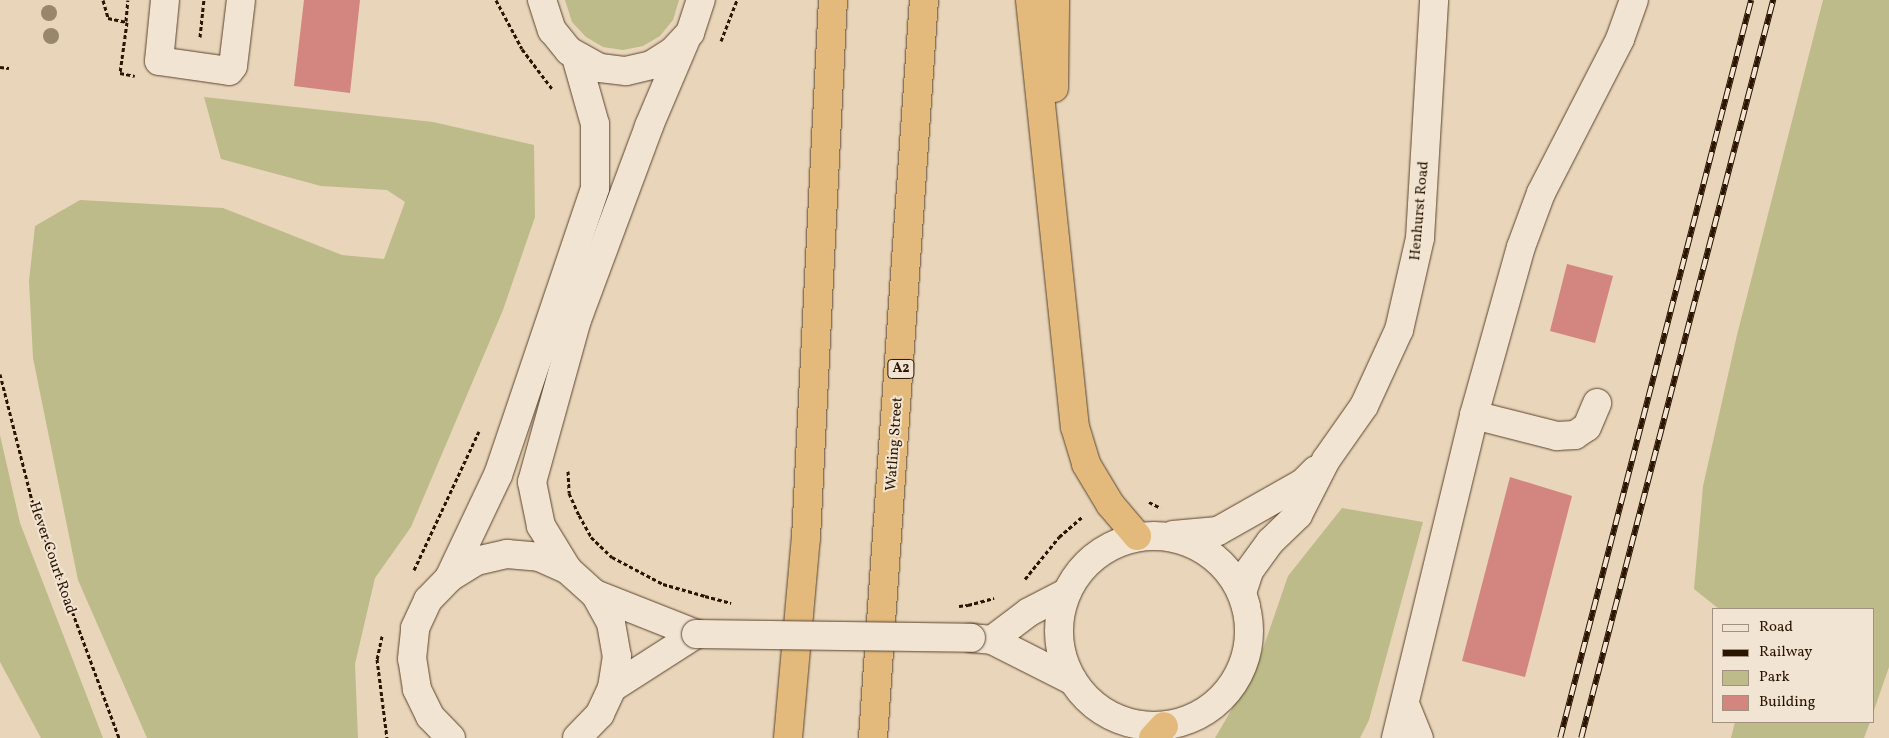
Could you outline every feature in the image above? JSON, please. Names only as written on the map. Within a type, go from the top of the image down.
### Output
[{"type":"highway","points":[[788,738],[806,538],[833,0]]},
{"type":"highway","name":"Watling Street","points":[[873,738],[924,0]]},
{"type":"highway","points":[[1030,0],[1052,192],[1075,427],[1086,464],[1110,504],[1137,536]]},
{"type":"highway","points":[[1052,192],[1055,0]]},
{"type":"street","points":[[165,0],[158,60],[196,67],[232,70],[241,0]]},
{"type":"street","points":[[577,738],[600,714],[612,688],[617,656],[611,623],[595,594],[568,570],[541,526],[532,482],[577,320],[648,126],[701,0]]},
{"type":"street","name":"Henhurst Road","points":[[1326,460],[1303,483],[1247,518],[1218,531],[1166,536],[1137,536],[1105,549],[1082,568],[1066,593],[1059,623],[1061,646],[1073,681],[1090,702],[1112,716],[1159,732],[1196,717],[1222,698],[1236,677],[1249,639],[1246,606],[1242,593],[1249,571],[1270,542],[1298,515],[1326,460],[1364,406],[1384,367],[1410,290],[1420,238],[1434,0]]},
{"type":"street","points":[[1396,738],[1474,415],[1521,247],[1540,193],[1620,39],[1634,0]]},
{"type":"street","points":[[541,4],[557,38],[576,57],[600,68],[634,70],[659,62],[686,39]]},
{"type":"street","points":[[449,578],[498,475],[595,188],[595,124],[576,57]]},
{"type":"street","points":[[1474,415],[1558,436],[1574,435],[1587,427],[1597,403]]},
{"type":"street","name":"Henhurst Road","points":[[1166,536],[1193,544],[1216,559],[1235,581],[1246,606]]},
{"type":"street","points":[[451,738],[430,716],[417,689],[412,659],[415,628],[428,600],[449,578],[476,561],[507,554],[539,557],[568,570]]},
{"type":"street","points":[[981,639],[1066,593]]},
{"type":"street","points":[[595,594],[696,634],[981,639],[1073,681]]},
{"type":"street","points":[[612,688],[696,634]]},
{"type":"street","points":[[1405,704],[1419,738]]},
{"type":"path","points":[[126,22],[128,0]]},
{"type":"path","points":[[196,67],[204,0]]},
{"type":"path","points":[[496,0],[526,56],[554,92]]},
{"type":"path","points":[[719,44],[737,0]]},
{"type":"path","points":[[0,67],[9,68]]},
{"type":"path","name":"Hever Court Road","points":[[0,374],[34,508],[119,738]]},
{"type":"path","points":[[410,577],[482,425]]},
{"type":"path","points":[[567,466],[569,493],[579,515],[591,536],[612,557],[662,584],[705,596]]},
{"type":"path","points":[[1018,584],[1082,516],[1110,504],[1142,497],[1157,507],[1171,508]]},
{"type":"path","points":[[968,605],[1003,593]]},
{"type":"path","points":[[385,627],[377,659],[387,738]]},
{"type":"green space","points":[[565,0],[679,0],[673,20],[660,36],[643,46],[623,50],[603,47],[586,37],[572,22]]},
{"type":"green space","points":[[1823,0],[1889,0],[1889,667],[1874,710],[1874,608],[1718,608],[1694,589],[1703,486],[1737,335]]},
{"type":"green space","points":[[204,97],[433,122],[534,145],[535,217],[503,310],[411,527],[375,578],[355,664],[358,738],[147,738],[78,580],[33,358],[29,281],[35,226],[80,200],[223,208],[342,255],[384,259],[405,202],[387,190],[321,186],[221,159]]},
{"type":"green space","points":[[0,435],[20,523],[103,738],[41,738],[0,662]]},
{"type":"green space","points":[[1342,508],[1423,522],[1369,720],[1360,738],[1215,738],[1257,666],[1288,576]]},
{"type":"green space","points":[[1735,723],[1870,723],[1864,738],[1731,738]]},
{"type":"building","points":[[304,0],[360,0],[350,93],[294,86]]},
{"type":"building","points":[[1567,264],[1613,276],[1595,343],[1550,331]]},
{"type":"building","points":[[1510,477],[1572,496],[1525,677],[1462,661]]},
{"type":"railway","points":[[1560,738],[1751,0]]},
{"type":"railway","points":[[1581,738],[1773,0]]}]
